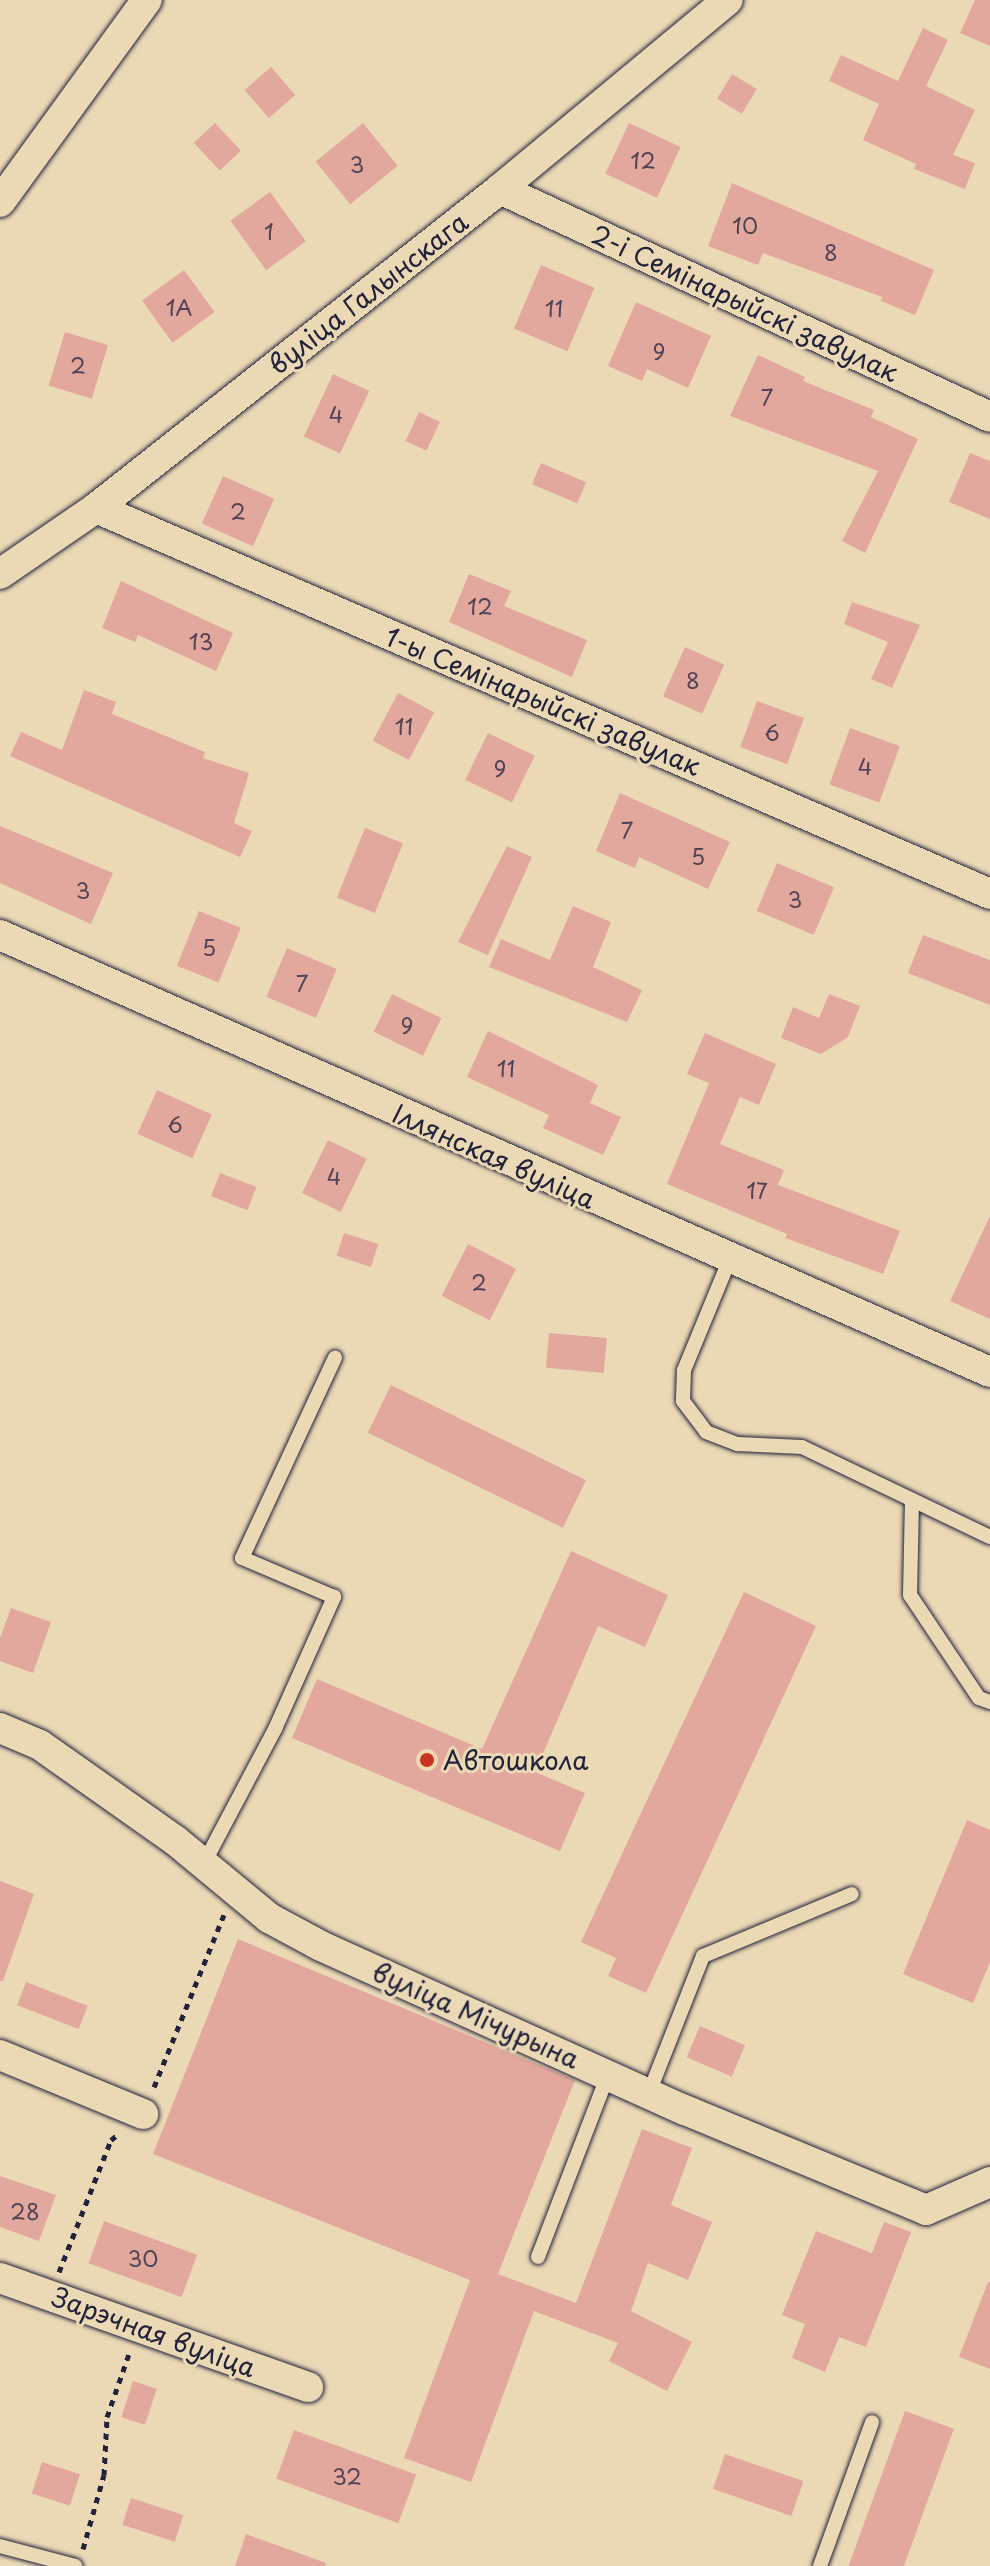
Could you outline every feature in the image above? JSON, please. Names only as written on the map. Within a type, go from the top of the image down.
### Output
[{"type":"street","points":[[0,202],[147,0]]},
{"type":"street","name":"вуліца Галынскага","points":[[0,574],[96,508],[500,189],[728,0]]},
{"type":"street","name":"2-і Семінарыйскі завулак","points":[[500,189],[990,417]]},
{"type":"street","name":"1-ы Семінарыйскі завулак","points":[[96,508],[990,894]]},
{"type":"street","name":"Іллянская вуліца","points":[[0,935],[729,1261],[990,1372]]},
{"type":"street","name":"вуліца Мічурына","points":[[0,1728],[40,1745],[203,1865],[269,1918],[321,1946],[649,2093],[926,2210],[990,2182]]},
{"type":"street","points":[[0,2055],[143,2114]]},
{"type":"street","name":"Зарэчная вуліца","points":[[0,2278],[308,2387]]},
{"type":"lane","points":[[729,1261],[684,1370],[683,1401],[706,1432],[738,1444],[802,1447],[990,1537]]},
{"type":"lane","points":[[203,1865],[275,1729],[334,1597],[242,1558],[335,1358]]},
{"type":"lane","points":[[912,1500],[910,1595],[979,1698],[990,1702]]},
{"type":"lane","points":[[649,2093],[703,1956],[852,1894]]},
{"type":"lane","points":[[538,2257],[609,2074]]},
{"type":"lane","points":[[820,2566],[872,2422]]},
{"type":"lane","points":[[0,2546],[78,2559]]},
{"type":"path","points":[[78,2559],[104,2475],[107,2417],[136,2326]]},
{"type":"building","points":[[975,0],[990,0],[990,46],[960,33]]},
{"type":"building","points":[[923,28],[948,40],[926,86],[975,110],[953,155],[975,163],[965,189],[914,169],[916,164],[863,140],[879,104],[829,81],[841,55],[898,81]]},
{"type":"building","points":[[271,67],[295,95],[269,118],[245,90]]},
{"type":"building","points":[[732,74],[757,89],[742,114],[717,99]]},
{"type":"building","points":[[215,123],[241,151],[220,171],[194,143]]},
{"type":"building","points":[[363,123],[398,166],[350,204],[316,161]]},
{"type":"building","points":[[629,123],[681,147],[657,198],[605,174]]},
{"type":"building","points":[[732,183],[934,270],[915,315],[881,301],[882,297],[763,253],[758,265],[708,246]]},
{"type":"building","points":[[270,192],[306,241],[266,270],[230,221]]},
{"type":"building","points":[[541,265],[594,288],[567,351],[514,329]]},
{"type":"building","points":[[184,270],[215,312],[172,343],[142,301]]},
{"type":"building","points":[[636,302],[711,336],[688,388],[647,369],[642,381],[608,366]]},
{"type":"building","points":[[65,332],[108,345],[92,399],[49,386]]},
{"type":"building","points":[[758,355],[805,377],[803,381],[874,410],[871,417],[918,439],[865,553],[842,541],[878,471],[730,416]]},
{"type":"building","points":[[333,374],[369,391],[340,453],[304,437]]},
{"type":"building","points":[[419,412],[440,422],[426,451],[405,441]]},
{"type":"building","points":[[970,453],[990,461],[990,519],[949,502]]},
{"type":"building","points":[[541,463],[586,482],[577,503],[532,484]]},
{"type":"building","points":[[223,476],[274,499],[253,546],[202,524]]},
{"type":"building","points":[[469,574],[511,591],[504,606],[587,640],[572,677],[449,622]]},
{"type":"building","points":[[121,581],[233,633],[216,671],[138,635],[135,642],[102,628]]},
{"type":"building","points":[[852,602],[920,625],[892,688],[871,679],[888,642],[844,624]]},
{"type":"building","points":[[685,647],[724,664],[702,714],[663,696]]},
{"type":"building","points":[[84,690],[116,702],[112,714],[205,752],[203,758],[249,773],[234,823],[252,831],[240,857],[10,756],[21,732],[62,750]]},
{"type":"building","points":[[398,693],[434,712],[409,760],[373,741]]},
{"type":"building","points":[[757,701],[804,718],[787,764],[740,747]]},
{"type":"building","points":[[850,728],[900,746],[879,803],[829,784]]},
{"type":"building","points":[[488,733],[535,756],[512,803],[465,780]]},
{"type":"building","points":[[620,793],[730,842],[708,889],[639,857],[635,868],[596,851]]},
{"type":"building","points":[[0,826],[113,873],[91,924],[0,883]]},
{"type":"building","points":[[365,828],[403,843],[375,913],[337,898]]},
{"type":"building","points":[[507,846],[532,857],[488,955],[458,942]]},
{"type":"building","points":[[777,863],[834,887],[814,935],[757,911]]},
{"type":"building","points":[[573,906],[611,922],[593,967],[642,990],[627,1022],[489,967],[501,939],[550,960]]},
{"type":"building","points":[[199,911],[241,928],[219,983],[177,966]]},
{"type":"building","points":[[923,935],[990,960],[990,1005],[908,973]]},
{"type":"building","points":[[287,948],[337,969],[316,1018],[266,997]]},
{"type":"building","points":[[392,994],[441,1018],[423,1056],[374,1032]]},
{"type":"building","points":[[829,994],[860,1006],[848,1037],[821,1054],[781,1038],[793,1007],[819,1018]]},
{"type":"building","points":[[488,1031],[598,1085],[590,1103],[621,1117],[603,1155],[543,1128],[549,1115],[467,1077]]},
{"type":"building","points":[[705,1033],[776,1064],[759,1105],[740,1097],[720,1144],[784,1170],[778,1185],[900,1231],[883,1274],[785,1238],[787,1234],[667,1184],[709,1083],[687,1074]]},
{"type":"building","points":[[157,1090],[212,1114],[192,1158],[137,1134]]},
{"type":"building","points":[[328,1140],[367,1159],[341,1212],[302,1193]]},
{"type":"building","points":[[220,1173],[256,1187],[247,1210],[211,1196]]},
{"type":"building","points":[[990,1216],[990,1319],[950,1301]]},
{"type":"building","points":[[344,1233],[378,1244],[371,1267],[337,1256]]},
{"type":"building","points":[[468,1244],[516,1269],[490,1320],[442,1296]]},
{"type":"building","points":[[549,1333],[607,1338],[604,1373],[546,1368]]},
{"type":"building","points":[[391,1385],[586,1480],[563,1528],[368,1433]]},
{"type":"building","points":[[571,1551],[668,1595],[645,1647],[598,1626],[535,1772],[585,1793],[560,1851],[292,1738],[317,1679],[482,1749]]},
{"type":"building","points":[[744,1592],[816,1626],[646,1993],[608,1976],[616,1958],[581,1942]]},
{"type":"building","points":[[11,1608],[51,1622],[33,1673],[0,1661],[0,1638]]},
{"type":"building","points":[[967,1820],[990,1830],[990,1962],[973,2003],[903,1974]]},
{"type":"building","points":[[0,1881],[34,1894],[3,1981],[0,1981]]},
{"type":"building","points":[[238,1939],[575,2080],[498,2274],[576,2303],[642,2129],[692,2148],[671,2205],[712,2222],[688,2280],[648,2263],[631,2311],[692,2342],[667,2391],[609,2361],[618,2343],[534,2311],[471,2482],[404,2458],[470,2280],[153,2154]]},
{"type":"building","points":[[26,1982],[88,2006],[79,2029],[17,2005]]},
{"type":"building","points":[[700,2026],[745,2045],[732,2076],[687,2057]]},
{"type":"building","points":[[0,2176],[56,2195],[39,2241],[0,2227]]},
{"type":"building","points":[[104,2221],[197,2255],[182,2297],[89,2263]]},
{"type":"building","points":[[884,2222],[911,2232],[866,2347],[839,2337],[825,2372],[792,2358],[805,2324],[782,2315],[816,2231],[872,2253]]},
{"type":"building","points":[[990,2282],[990,2369],[959,2357]]},
{"type":"building","points":[[133,2381],[157,2389],[145,2425],[121,2417]]},
{"type":"building","points":[[905,2411],[954,2429],[904,2566],[849,2566]]},
{"type":"building","points":[[294,2430],[416,2474],[398,2523],[276,2479]]},
{"type":"building","points":[[725,2454],[803,2481],[791,2516],[713,2489]]},
{"type":"building","points":[[42,2462],[80,2474],[70,2506],[32,2493]]},
{"type":"building","points":[[131,2498],[183,2515],[175,2542],[122,2525]]},
{"type":"building","points":[[246,2534],[326,2563],[325,2566],[235,2566]]},
{"type":"place","name":"Автошкола","points":[[427,1760]]}]
